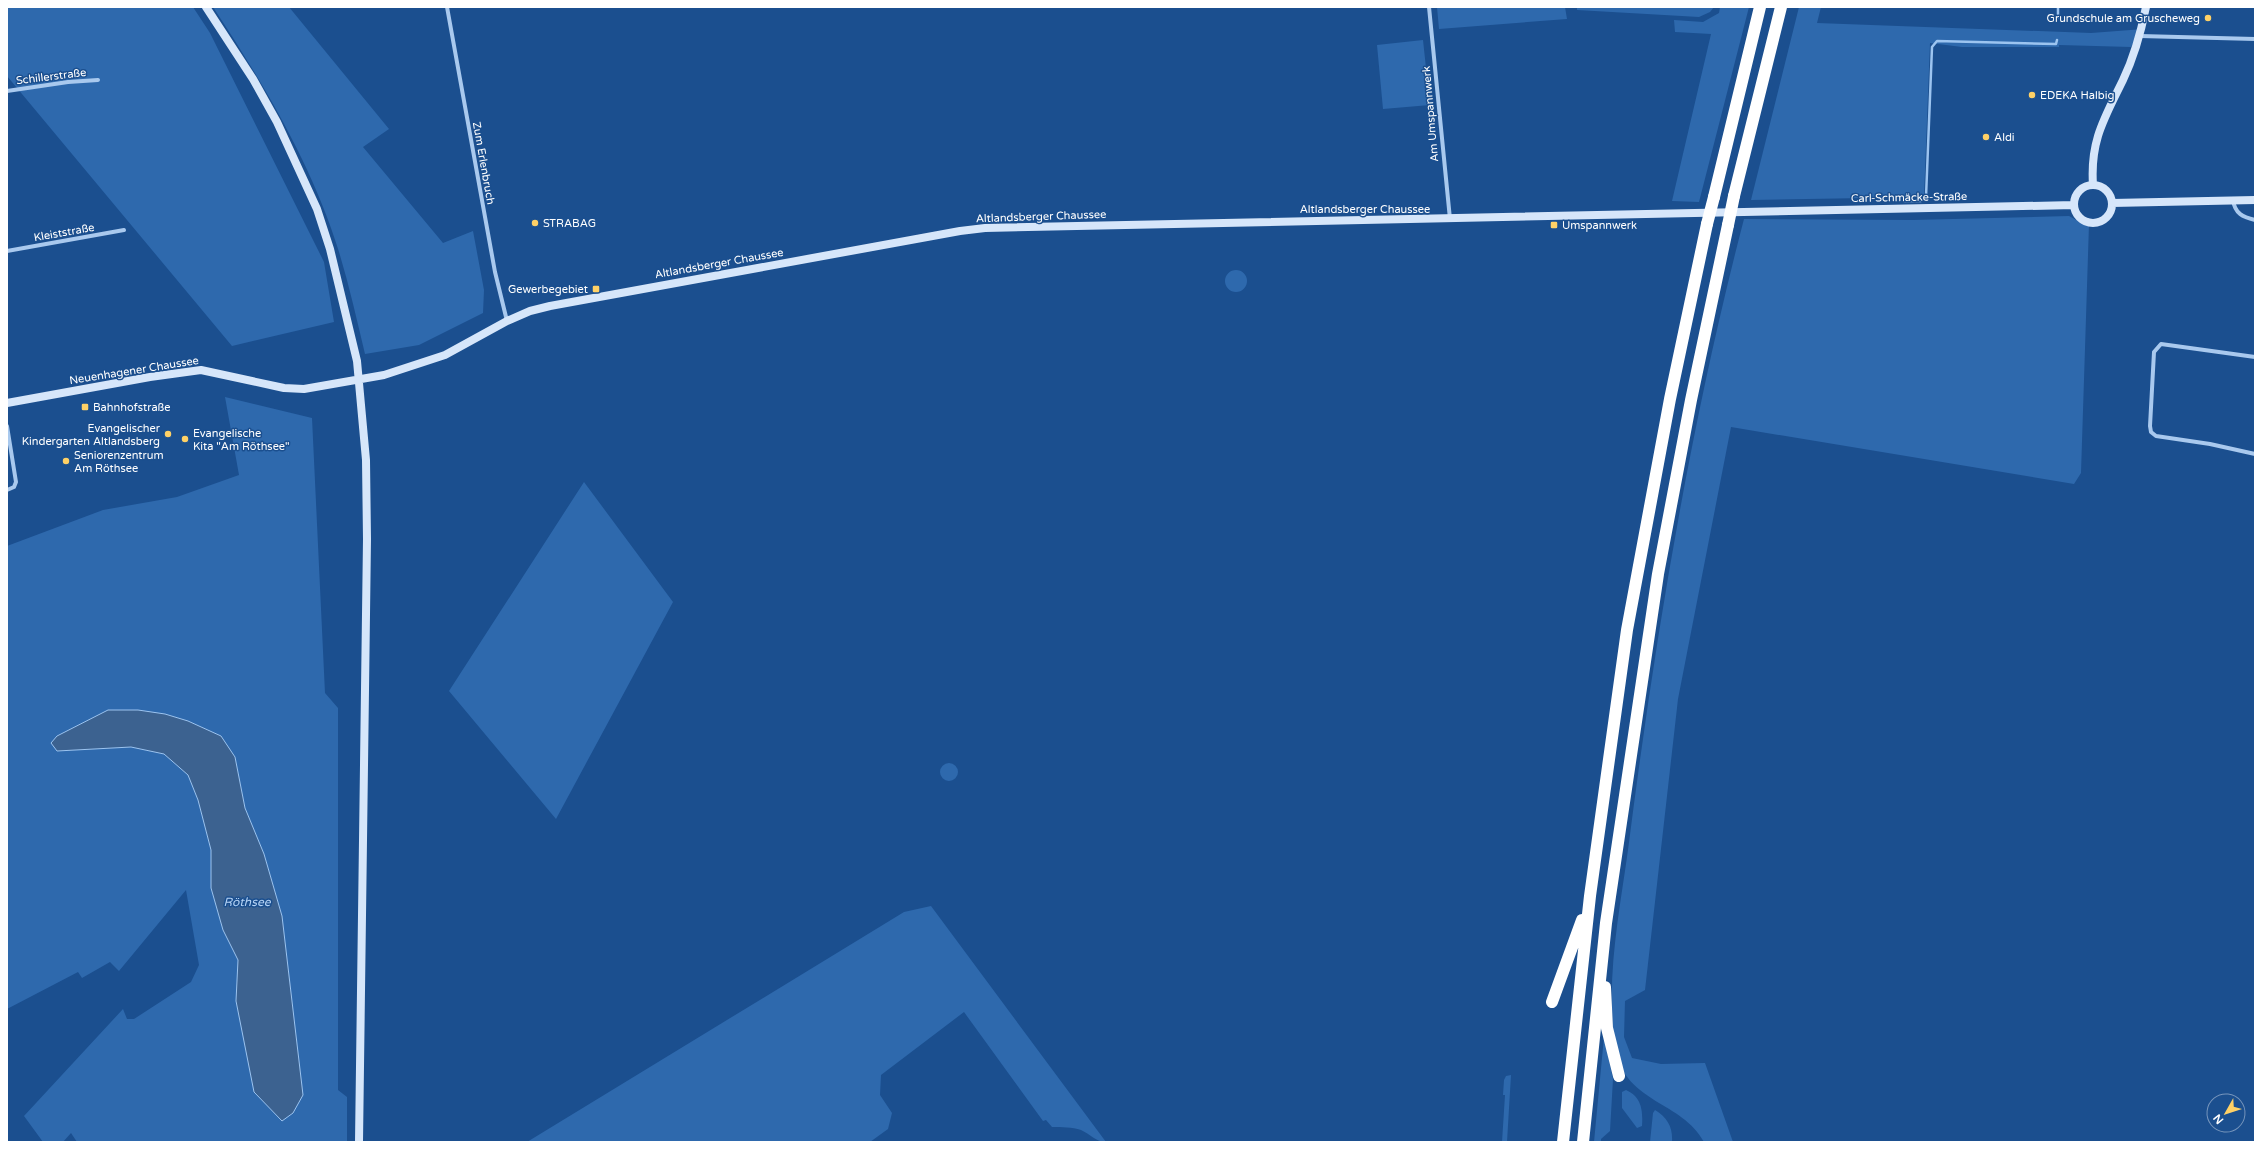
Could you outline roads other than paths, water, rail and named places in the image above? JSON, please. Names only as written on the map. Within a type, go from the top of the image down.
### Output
[{"type":"highway","points":[[1563,1142],[1590,896],[1627,630],[1670,399],[1707,224],[1760,7]]},
{"type":"highway","points":[[1583,1142],[1603,952],[1658,574],[1691,400],[1734,196],[1781,7]]},
{"type":"highway","points":[[1552,1002],[1570,960],[1590,896]]},
{"type":"highway","points":[[1603,952],[1607,1028],[1619,1076]]},
{"type":"street","points":[[206,7],[253,79],[277,122],[317,209],[339,280],[356,355],[366,460],[367,539],[358,1142]]},
{"type":"street","name":"Zum Erlenbruch","points":[[448,7],[495,272],[507,322]]},
{"type":"street","name":"Am Umspannwerk","points":[[1429,7],[1450,220]]},
{"type":"street","points":[[2093,185],[2092,157],[2099,129],[2123,80],[2140,36],[2146,7]]},
{"type":"street","points":[[2140,36],[2255,39]]},
{"type":"street","name":"Schillerstraße","points":[[7,91],[68,82],[98,80]]},
{"type":"street","points":[[2093,185],[2102,188],[2107,192],[2112,203],[2106,218],[2095,223],[2084,222],[2080,218],[2074,205],[2075,196],[2079,190],[2093,185]]},
{"type":"street","points":[[2233,200],[2234,208],[2241,216],[2255,220]]},
{"type":"street","points":[[2112,203],[2255,200]]},
{"type":"street","name":"Carl-Schmäcke-Straße","points":[[1745,212],[2074,205]]},
{"type":"street","name":"Altlandsberger Chaussee","points":[[358,379],[384,375],[443,356],[530,311],[573,301],[966,230],[1007,227],[1450,220],[1745,212]]},
{"type":"street","name":"Kleiststraße","points":[[7,251],[124,230]]},
{"type":"street","points":[[2255,357],[2160,344],[2156,347],[2154,352],[2150,426],[2152,432],[2156,436],[2210,444],[2255,454]]},
{"type":"street","name":"Neuenhagener Chaussee","points":[[7,403],[150,377],[201,370],[284,388],[304,389],[358,379]]},
{"type":"street","points":[[7,426],[16,477],[14,487],[7,490]]},
{"type":"water","name":"Röthsee","points":[[108,710],[138,710],[165,714],[188,721],[221,736],[235,757],[245,808],[264,854],[282,916],[303,1095],[293,1113],[282,1121],[254,1092],[236,1001],[238,960],[223,930],[211,888],[211,850],[198,800],[188,775],[164,754],[131,747],[57,751],[51,743],[57,736]]},
{"type":"waterway","points":[[2058,7],[2058,18]]},
{"type":"waterway","points":[[1926,197],[1932,47],[1937,41],[2056,44],[2057,40]]},
{"type":"waterway","points":[[1904,201],[1921,201]]},
{"type":"place","name":"Grundschule am Gruscheweg","points":[[2208,18]]},
{"type":"place","name":"EDEKA Halbig","points":[[2032,95]]},
{"type":"place","name":"Aldi","points":[[1986,137]]},
{"type":"place","name":"STRABAG","points":[[535,223]]},
{"type":"place","name":"Umspannwerk","points":[[1554,225]]},
{"type":"place","name":"Gewerbegebiet","points":[[596,289]]},
{"type":"place","name":"Bahnhofstraße","points":[[85,407]]},
{"type":"place","name":"Evangelischer Kindergarten Altlandsberg","points":[[168,434]]},
{"type":"place","name":"Evangelische Kita \"Am Röthsee\"","points":[[185,439]]},
{"type":"place","name":"Seniorenzentrum Am Röthsee","points":[[66,461]]}]
